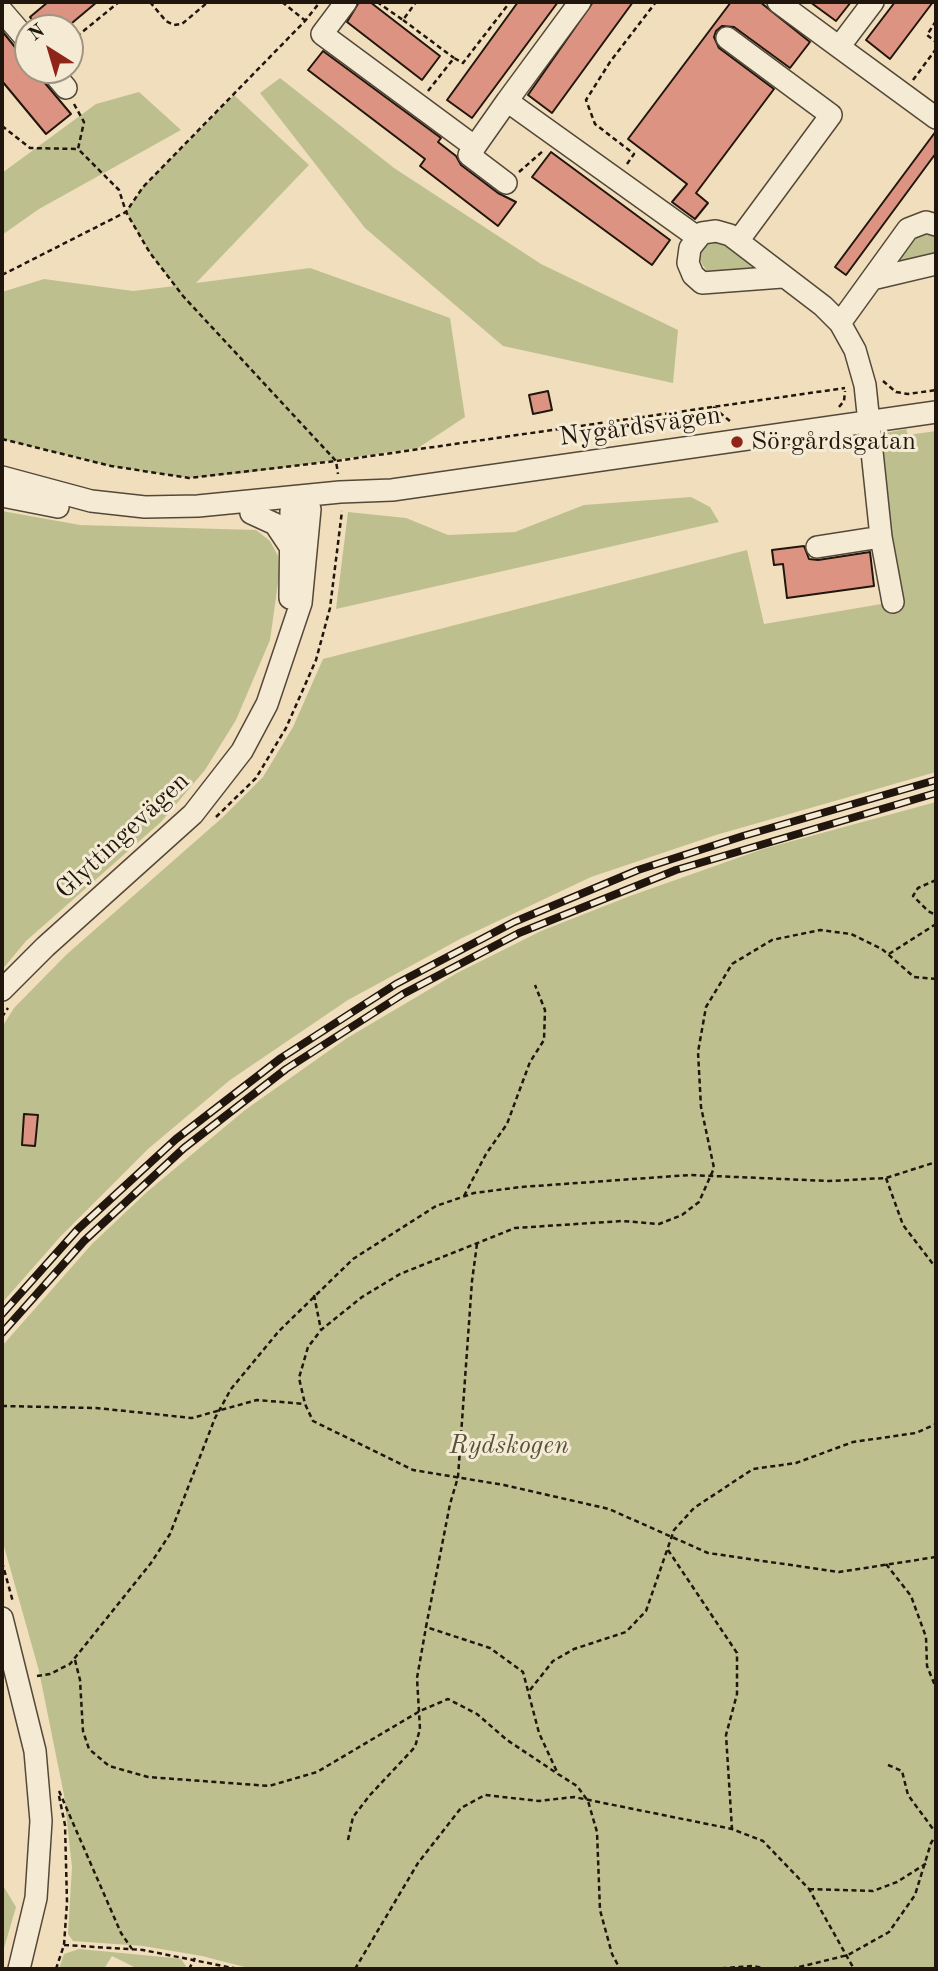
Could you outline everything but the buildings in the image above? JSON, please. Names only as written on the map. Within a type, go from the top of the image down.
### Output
[{"type":"street","points":[[346,2],[322,34],[475,147]]},
{"type":"street","points":[[506,183],[469,155],[580,2]]},
{"type":"street","points":[[778,2],[936,118]]},
{"type":"street","points":[[839,47],[873,2]]},
{"type":"street","points":[[727,38],[831,116],[738,241]]},
{"type":"street","points":[[63,84],[66,88]]},
{"type":"street","points":[[507,101],[697,237]]},
{"type":"street","points":[[840,323],[908,229],[926,222],[936,225]]},
{"type":"street","points":[[782,276],[702,283],[694,275],[688,262],[690,248],[697,237],[710,230],[738,241],[782,276],[840,323],[855,349],[865,385],[881,537],[894,602]]},
{"type":"street","points":[[873,279],[936,264]]},
{"type":"street","name":"Nygårdsvägen","points":[[2,496],[89,513],[150,517],[251,513],[300,506],[341,492],[392,490],[936,412]]},
{"type":"street","name":"Nygårdsvägen","points":[[2,477],[92,501],[145,507],[300,506]]},
{"type":"street","name":"Glyttingevägen","points":[[281,670],[290,604],[290,548],[300,506]]},
{"type":"street","name":"Glyttingevägen","points":[[2,990],[44,947],[193,814],[242,751],[267,704],[281,670],[301,603],[300,506]]},
{"type":"street","points":[[251,513],[275,524],[290,548]]},
{"type":"street","points":[[817,547],[881,537]]},
{"type":"street","points":[[2,1618],[35,1751],[40,1821],[36,1898],[19,1969]]},
{"type":"path","points":[[84,31],[120,2]]},
{"type":"path","points":[[150,2],[166,21],[174,25],[182,24],[208,2]]},
{"type":"path","points":[[282,2],[305,21]]},
{"type":"path","points":[[2,275],[125,212],[143,187],[305,21],[320,2]]},
{"type":"path","points":[[377,2],[463,63],[510,2]]},
{"type":"path","points":[[403,20],[416,2]]},
{"type":"path","points":[[614,180],[634,154],[595,124],[586,100],[610,62],[656,2]]},
{"type":"path","points":[[936,21],[927,35],[936,42]]},
{"type":"path","points":[[902,93],[936,49]]},
{"type":"path","points":[[417,104],[454,58]]},
{"type":"path","points":[[66,88],[84,122],[78,149]]},
{"type":"path","points":[[2,126],[30,148],[78,149],[119,190],[125,212],[150,253],[183,296],[336,461]]},
{"type":"path","points":[[506,183],[558,139]]},
{"type":"path","points":[[2,439],[111,466],[189,478],[336,461],[883,381],[896,392],[908,394],[936,390]]},
{"type":"path","points":[[713,407],[731,422]]},
{"type":"path","points":[[936,880],[918,888],[913,896],[928,912],[936,915]]},
{"type":"path","points":[[888,954],[936,924]]},
{"type":"path","points":[[936,979],[914,977],[888,954],[851,934],[820,930],[772,940],[732,964],[706,1007],[698,1052],[701,1107],[714,1168],[699,1202],[682,1215],[659,1224],[622,1221],[515,1228],[400,1274],[362,1297],[321,1330],[308,1346],[299,1378],[304,1404],[313,1421],[413,1469],[609,1509],[708,1553],[839,1572],[936,1557]]},
{"type":"path","points":[[464,1196],[486,1154],[507,1124],[530,1062],[544,1040],[545,1010],[535,985]]},
{"type":"path","points":[[19,1681],[60,1670],[75,1658],[170,1534],[218,1413],[231,1389],[314,1295],[381,1240],[436,1206],[464,1196],[521,1186],[712,1175],[829,1181],[886,1178],[936,1162]]},
{"type":"path","points":[[886,1178],[903,1225],[936,1268]]},
{"type":"path","points":[[348,1840],[353,1817],[415,1747],[420,1729],[417,1678],[450,1504],[458,1477],[471,1292],[478,1243]]},
{"type":"path","points":[[314,1295],[321,1330]]},
{"type":"path","points":[[2,1406],[96,1408],[192,1418],[218,1413],[257,1400],[304,1404]]},
{"type":"path","points":[[529,1692],[553,1661],[574,1649],[626,1632],[646,1611],[674,1530],[694,1508],[753,1469],[796,1463],[853,1442],[916,1433],[936,1424]]},
{"type":"path","points":[[668,1550],[737,1653],[737,1694],[726,1735],[732,1829]]},
{"type":"path","points":[[886,1563],[911,1596],[926,1637],[927,1666],[936,1688]]},
{"type":"path","points":[[426,1627],[490,1648],[523,1672],[539,1734],[558,1774]]},
{"type":"path","points":[[75,1658],[80,1680],[83,1731],[89,1749],[109,1766],[148,1777],[269,1786],[317,1772],[419,1711],[449,1699],[477,1714],[507,1740],[577,1786],[589,1801],[597,1832],[600,1910],[612,1954],[620,1969]]},
{"type":"path","points":[[791,1969],[848,1955],[889,1932],[915,1895],[936,1834],[908,1795],[902,1771],[888,1765]]},
{"type":"path","points":[[58,1790],[121,1933],[132,1949]]},
{"type":"path","points":[[355,1969],[418,1863],[461,1808],[485,1794],[538,1801],[574,1797],[732,1829],[763,1841],[809,1889],[854,1969]]},
{"type":"path","points":[[809,1889],[873,1892],[897,1882],[927,1863]]},
{"type":"path","points":[[64,1945],[132,1949],[195,1958],[238,1969]]},
{"type":"path","points":[[189,1969],[195,1958]]},
{"type":"path","points":[[713,1969],[752,1966],[768,1969]]},
{"type":"green space","points":[[280,78],[394,168],[541,264],[678,330],[673,383],[503,346],[365,228],[260,93]]},
{"type":"green space","points":[[139,92],[181,130],[39,209],[2,235],[2,173],[96,104]]},
{"type":"green space","points":[[234,95],[309,165],[196,283],[310,268],[450,318],[465,417],[418,448],[246,473],[189,478],[111,466],[2,439],[2,292],[44,279],[133,291],[175,286],[150,253],[126,212],[143,187]]},
{"type":"green space","points":[[921,232],[933,234],[936,238],[934,256],[894,263],[914,236]]},
{"type":"green space","points":[[718,240],[757,267],[754,270],[708,273],[699,259],[700,250],[708,243]]},
{"type":"green space","points":[[906,429],[908,435],[936,431],[936,772],[716,835],[591,877],[462,938],[348,1000],[230,1080],[148,1149],[60,1237],[2,1303],[2,1027],[14,1008],[66,955],[223,817],[263,777],[293,727],[323,659],[747,550],[764,624],[893,602],[880,434]]},
{"type":"green space","points":[[691,497],[710,507],[719,522],[336,609],[348,512],[406,518],[448,535],[515,532],[584,505]]},
{"type":"green space","points":[[2,511],[80,525],[256,530],[270,541],[278,556],[279,576],[270,640],[236,720],[205,770],[161,822],[26,941],[2,970]]},
{"type":"green space","name":"Rydskogen","points":[[936,802],[936,1969],[252,1969],[202,1956],[143,1946],[73,1941],[68,1934],[72,1867],[64,1795],[39,1671],[2,1539],[2,1346],[92,1244],[148,1191],[245,1110],[347,1038],[457,973],[541,931],[630,896],[763,849]]},
{"type":"green space","points":[[2,1884],[16,1907],[2,1955]]},
{"type":"green space","points":[[79,1949],[181,1959],[186,1966],[185,1969],[138,1969],[112,1956],[104,1969],[59,1969],[64,1954]]},
{"type":"railway","points":[[2,1314],[78,1229],[176,1139],[281,1058],[396,984],[514,922],[638,870],[743,836],[936,780]]},
{"type":"railway","points":[[2,1333],[84,1241],[184,1148],[286,1069],[403,994],[519,933],[676,870],[936,793]]},
{"type":"place","name":"Sörgårdsgatan","points":[[737,442]]}]
